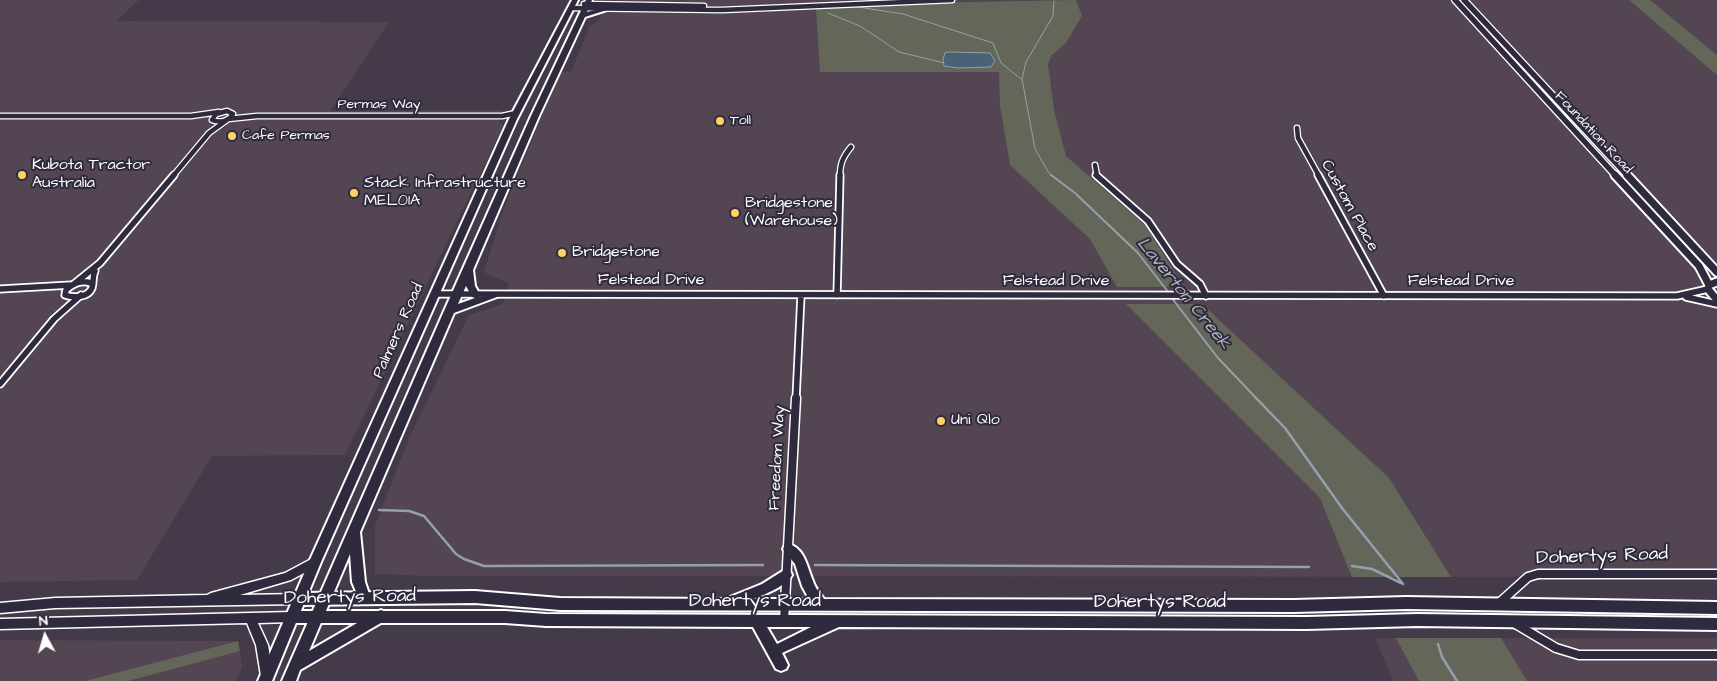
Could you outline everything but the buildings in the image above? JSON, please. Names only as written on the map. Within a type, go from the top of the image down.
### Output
[{"type":"main road","name":"Palmers Road","points":[[266,679],[315,562],[514,116],[573,4]]},
{"type":"main road","points":[[288,681],[558,64],[587,7],[607,9]]},
{"type":"main road","points":[[468,269],[470,286],[475,295]]},
{"type":"main road","points":[[449,311],[494,295]]},
{"type":"main road","points":[[354,530],[357,546],[357,580],[364,597]]},
{"type":"main road","points":[[789,549],[800,561],[808,586],[820,604]]},
{"type":"main road","points":[[196,602],[287,577],[315,562]]},
{"type":"main road","points":[[728,604],[766,588],[786,575]]},
{"type":"main road","name":"Dohertys Road","points":[[0,608],[54,603],[196,602],[364,597],[475,597],[560,604],[1275,606],[1406,603],[1717,608]]},
{"type":"main road","points":[[295,666],[381,616]]},
{"type":"main road","name":"Dohertys Road","points":[[0,624],[381,616],[505,617],[546,620],[837,622],[1317,623],[1511,621],[1717,624]]},
{"type":"main road","points":[[250,618],[262,645],[266,679]]},
{"type":"main road","points":[[757,621],[781,666]]},
{"type":"main road","points":[[782,647],[837,622]]},
{"type":"street","points":[[809,4],[845,0]]},
{"type":"street","points":[[573,4],[587,7],[598,2],[711,8],[952,0]]},
{"type":"street","name":"Foundation Road","points":[[1454,0],[1699,266],[1712,286],[1717,302]]},
{"type":"street","name":"Foundation Road","points":[[1464,0],[1717,272]]},
{"type":"street","points":[[607,9],[672,7]]},
{"type":"street","points":[[1485,33],[1494,33]]},
{"type":"street","points":[[1517,68],[1527,68]]},
{"type":"street","points":[[0,116],[191,116],[219,112]]},
{"type":"street","points":[[209,133],[213,116],[219,112]]},
{"type":"street","name":"Permas Way","points":[[219,112],[257,116]]},
{"type":"street","points":[[0,384],[54,319],[90,289],[92,276],[100,263],[209,133],[233,115],[232,112]]},
{"type":"street","points":[[191,116],[212,120]]},
{"type":"street","name":"Permas Way","points":[[212,120],[218,122],[257,116],[514,116]]},
{"type":"street","name":"Custom Place","points":[[1297,128],[1298,138],[1384,296]]},
{"type":"street","points":[[838,295],[840,165],[843,156],[851,147]]},
{"type":"street","points":[[1095,165],[1096,175],[1148,221],[1177,264],[1196,280],[1206,296]]},
{"type":"street","points":[[54,319],[66,295],[66,290],[100,263]]},
{"type":"street","points":[[0,289],[36,288],[84,281],[91,283]]},
{"type":"street","name":"Felstead Drive","points":[[1677,296],[1712,286]]},
{"type":"street","points":[[36,288],[73,297],[81,295]]},
{"type":"street","name":"Felstead Drive","points":[[435,294],[1677,296],[1717,302]]},
{"type":"street","name":"Freedom Way","points":[[784,621],[801,295]]},
{"type":"street","name":"Dohertys Road","points":[[1498,604],[1528,577],[1538,574],[1717,574]]},
{"type":"street","points":[[1511,621],[1556,648],[1570,654],[1717,655]]},
{"type":"shaded area","points":[[0,0],[139,0],[116,21],[389,22],[330,111],[503,110],[499,120],[503,126],[345,455],[212,456],[137,580],[0,582]]},
{"type":"shaded area","points":[[607,0],[1717,0],[1717,577],[425,576],[375,574],[375,526],[409,438],[469,315],[503,304],[509,284],[484,272],[504,208],[560,72],[571,72],[589,27],[598,21]]},
{"type":"shaded area","points":[[1375,638],[1717,638],[1717,681],[1393,681]]},
{"type":"shaded area","points":[[0,640],[238,641],[242,667],[236,681],[0,681]]},
{"type":"green space","points":[[1076,0],[1082,16],[1066,43],[1052,55],[1048,64],[1054,110],[1066,156],[1145,225],[1184,287],[1117,287],[1090,239],[1010,165],[1000,106],[999,72],[820,72],[816,8],[919,3]]},
{"type":"green space","points":[[1629,0],[1650,0],[1717,55],[1717,75]]},
{"type":"green space","points":[[1126,304],[1202,304],[1389,478],[1451,577],[1352,577],[1320,498]]},
{"type":"green space","points":[[1396,638],[1501,638],[1527,681],[1419,681]]},
{"type":"green space","points":[[238,641],[240,651],[128,681],[85,681]]},
{"type":"water","points":[[945,53],[990,53],[995,61],[991,67],[959,68],[944,66],[943,59]]},
{"type":"waterway","name":"Laverton Creek","points":[[1053,176],[1049,173],[1035,149],[1022,79],[1026,62],[1053,16],[1054,1]]},
{"type":"waterway","points":[[858,7],[903,14],[993,43],[1001,63],[1021,79]]},
{"type":"waterway","points":[[828,13],[860,26],[899,52],[944,63]]},
{"type":"waterway","name":"Laverton Creek","points":[[1051,175],[1075,193],[1138,253],[1169,293]]},
{"type":"waterway","name":"Laverton Creek","points":[[1171,297],[1218,358],[1257,399]]},
{"type":"waterway","name":"Laverton Creek","points":[[1256,398],[1285,428],[1342,508],[1403,584]]},
{"type":"waterway","points":[[379,510],[409,511],[424,516],[456,554],[484,566],[763,565]]},
{"type":"waterway","points":[[815,565],[1309,567]]},
{"type":"waterway","points":[[1352,566],[1372,569],[1401,583]]},
{"type":"waterway","name":"Laverton Creek","points":[[1438,644],[1442,657],[1457,681]]},
{"type":"place","name":"Toll","points":[[720,121]]},
{"type":"place","name":"Cafe Permas","points":[[232,136]]},
{"type":"place","name":"Kubota Tractor Australia","points":[[22,175]]},
{"type":"place","name":"Stack Infrastructure MEL01A","points":[[354,193]]},
{"type":"place","name":"Bridgestone (Warehouse)","points":[[735,213]]},
{"type":"place","name":"Bridgestone","points":[[562,253]]},
{"type":"place","name":"Uni Qlo","points":[[941,421]]}]
